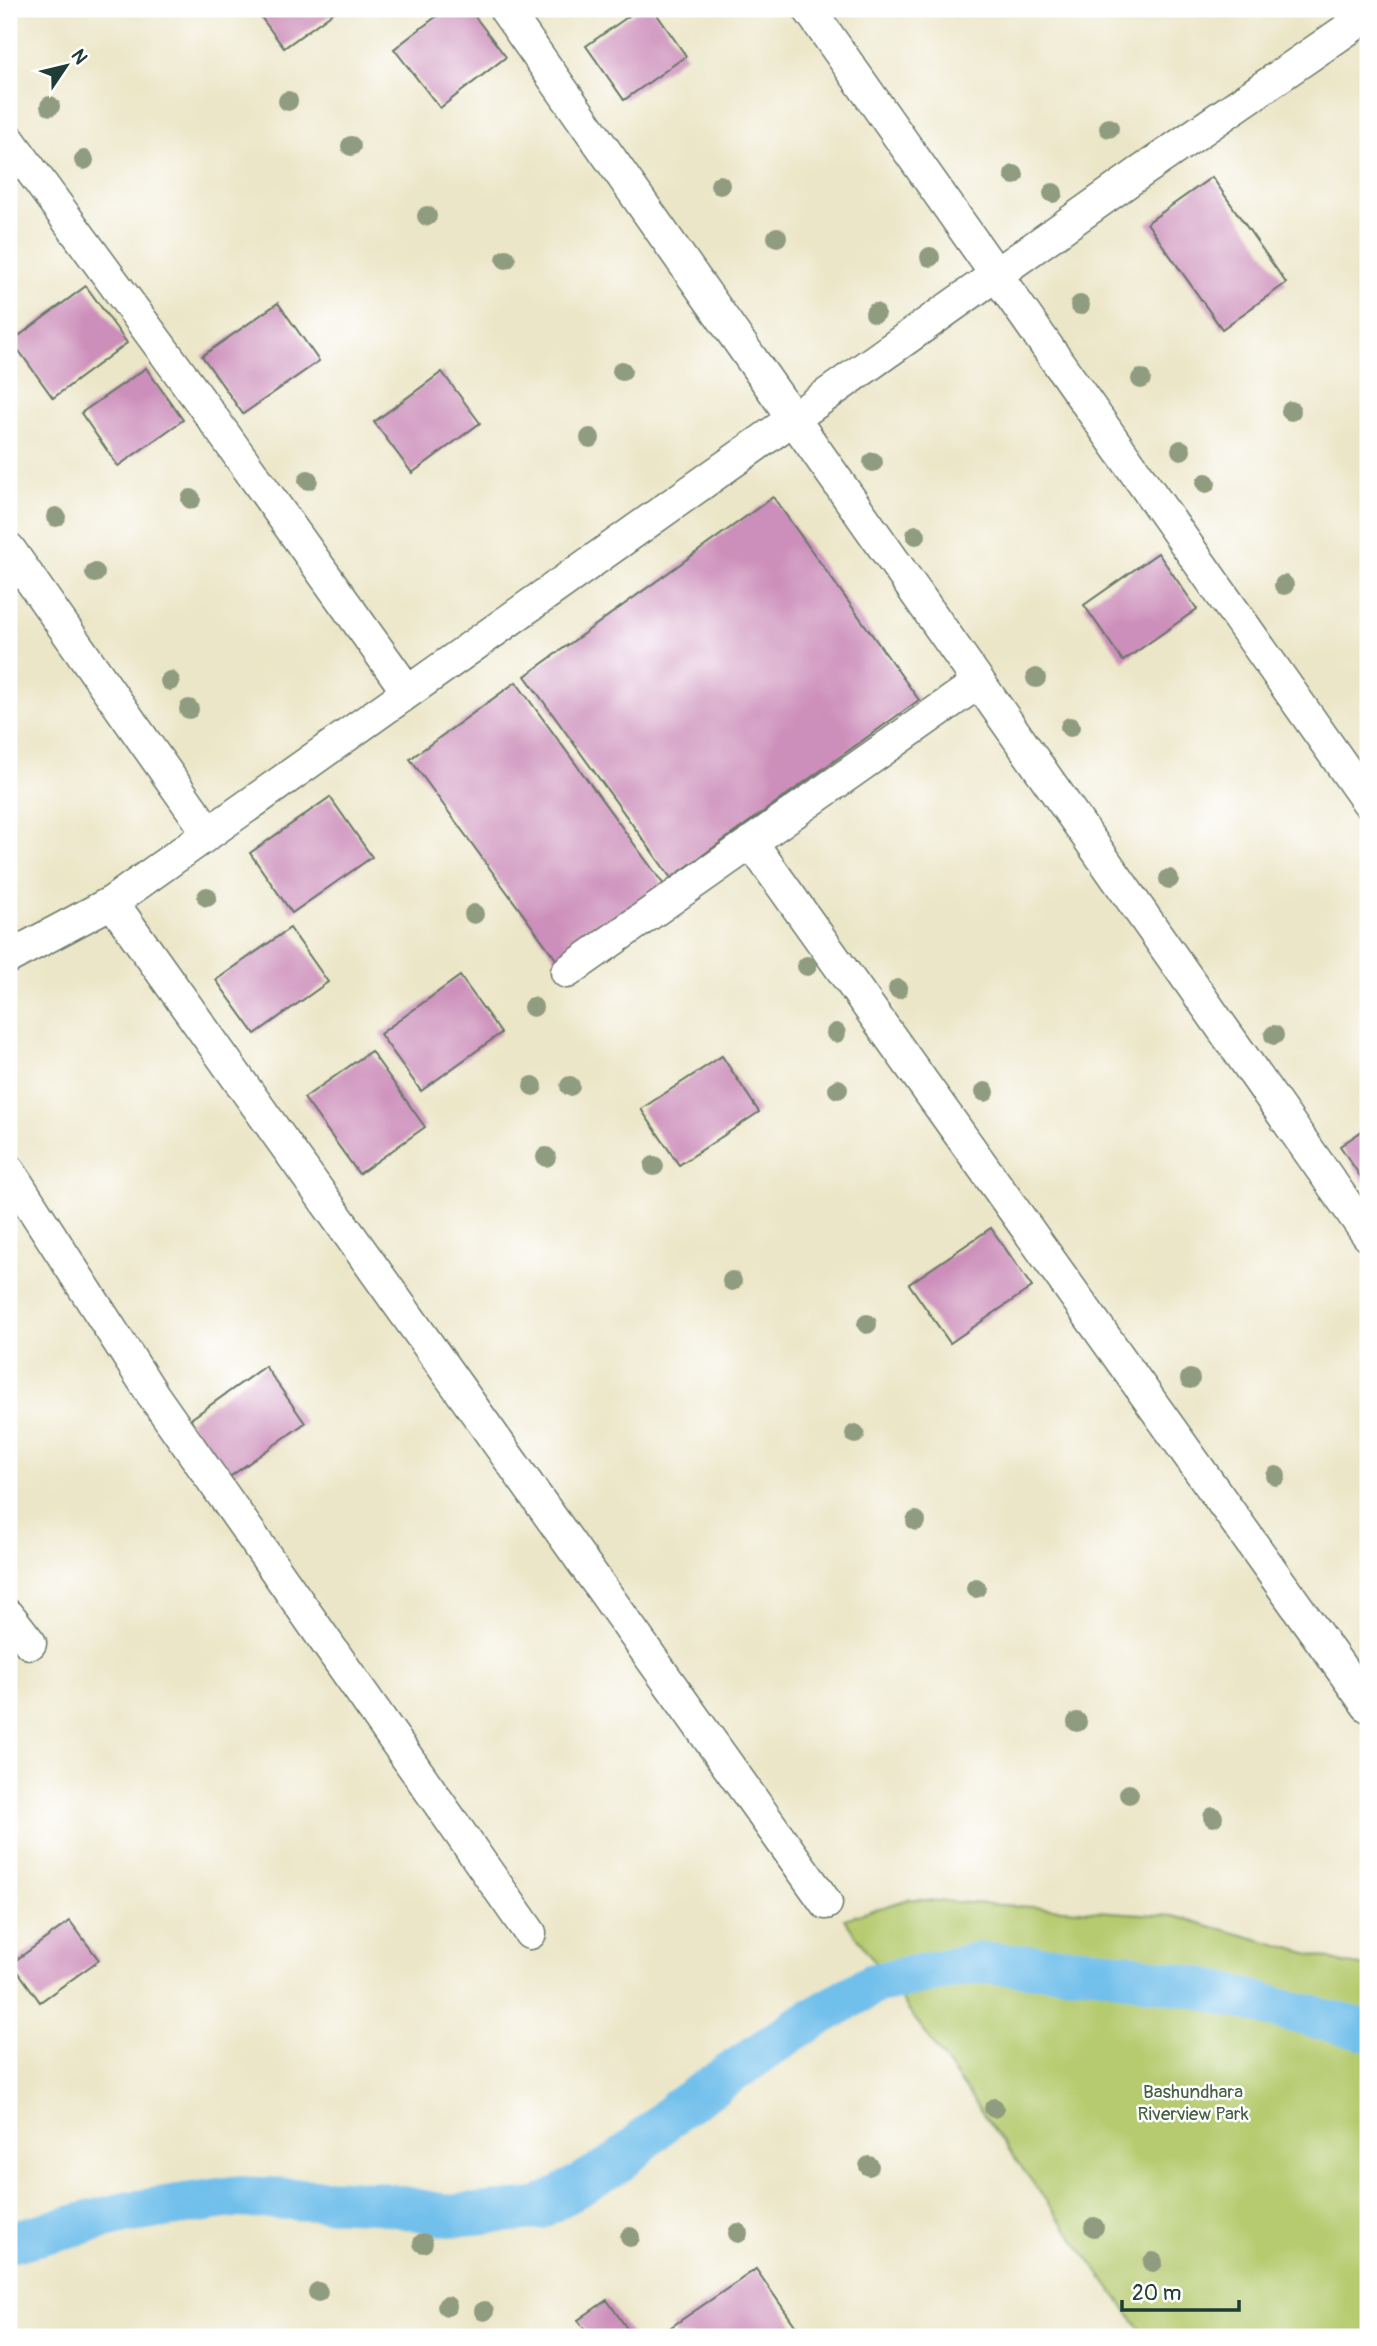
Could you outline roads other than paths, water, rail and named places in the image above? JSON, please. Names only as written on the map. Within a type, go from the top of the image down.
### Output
[{"type":"street","points":[[505,9],[1368,1235]]},
{"type":"street","points":[[809,9],[1368,802]]},
{"type":"street","points":[[9,957],[112,902],[1138,174],[1368,15]]},
{"type":"street","points":[[9,140],[209,413],[408,692]]},
{"type":"street","points":[[9,548],[208,832]]},
{"type":"street","points":[[567,972],[979,682]]},
{"type":"street","points":[[751,842],[1368,1706]]},
{"type":"street","points":[[112,902],[384,1287],[622,1615],[826,1903]]},
{"type":"street","points":[[9,1171],[153,1395],[530,1933]]},
{"type":"street","points":[[9,1616],[30,1643]]},
{"type":"waterway","points":[[9,2242],[125,2213],[233,2197],[374,2202],[450,2216],[538,2209],[618,2163],[678,2109],[794,2030],[873,1984],[979,1963],[1097,1969],[1200,1988],[1368,2031]]},
{"type":"park label","name":"Bashundhara Riverview Park","points":[[1193,2103]]}]
